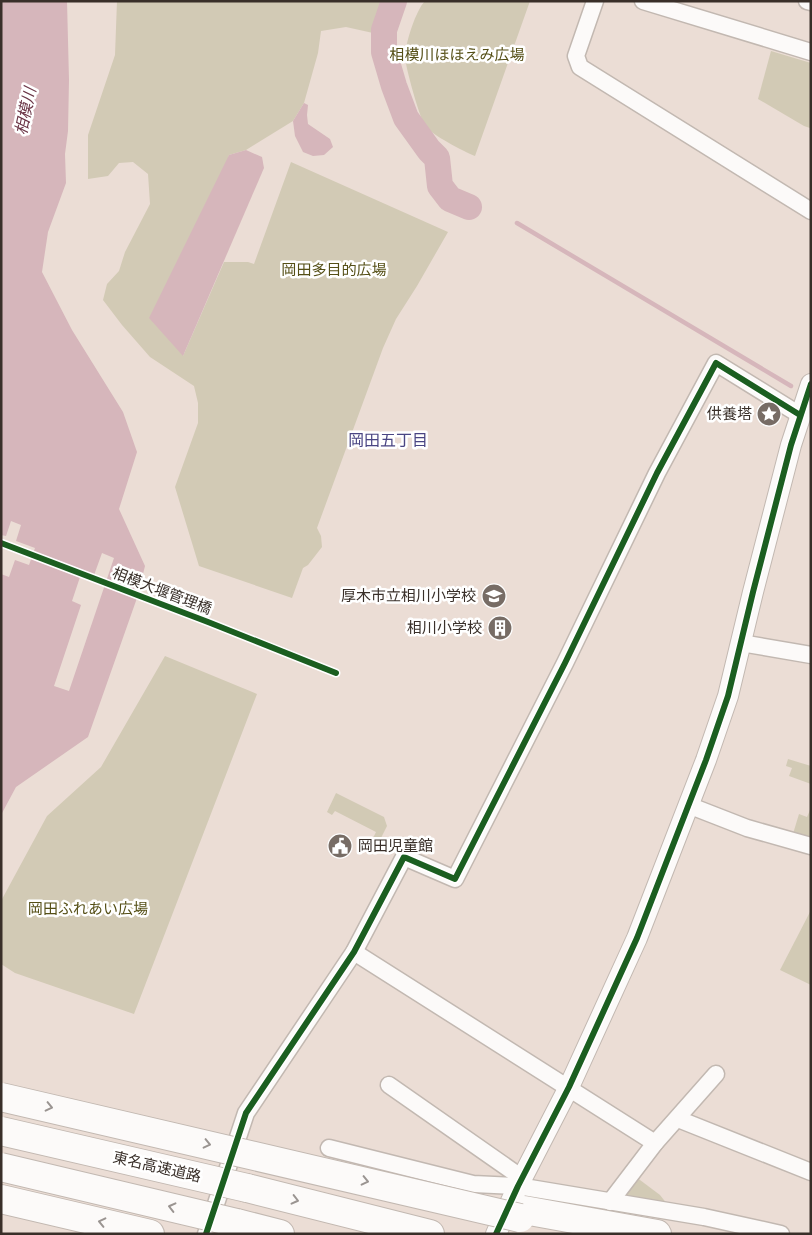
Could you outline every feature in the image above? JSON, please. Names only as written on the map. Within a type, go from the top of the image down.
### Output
[{"type":"highway","points":[[1,1096],[456,1203],[521,1198],[657,1234]]},
{"type":"highway","name":"東名高速道路","points":[[1,1131],[238,1186],[430,1234]]},
{"type":"highway","points":[[1,1167],[280,1234]]},
{"type":"highway","points":[[521,1198],[590,1234]]},
{"type":"highway","points":[[1,1199],[150,1234]]},
{"type":"street","points":[[594,1],[576,56],[580,67],[811,212]]},
{"type":"street","points":[[643,1],[811,52]]},
{"type":"street","points":[[807,1],[811,2]]},
{"type":"street","points":[[206,1234],[246,1113],[354,952],[404,857],[454,879],[565,663],[657,473],[716,363],[805,400],[760,564],[728,696],[706,760],[637,938],[521,1198],[496,1234]]},
{"type":"street","points":[[741,643],[811,655]]},
{"type":"street","points":[[688,805],[747,828],[811,846]]},
{"type":"street","points":[[354,952],[655,1143]]},
{"type":"street","points":[[610,1202],[655,1143],[716,1074]]},
{"type":"street","points":[[389,1085],[521,1198]]},
{"type":"street","points":[[678,1118],[811,1172]]},
{"type":"street","points":[[329,1148],[521,1198],[610,1202],[704,1217],[781,1234]]},
{"type":"green space","name":"岡田多目的広場","points":[[117,1],[389,1],[382,35],[346,27],[321,31],[318,53],[304,103],[293,121],[246,150],[229,155],[183,356],[224,262],[248,262],[254,264],[291,162],[448,232],[396,319],[383,348],[317,528],[321,536],[322,547],[308,565],[303,568],[292,598],[199,566],[175,487],[198,423],[198,403],[194,386],[150,357],[103,300],[107,284],[119,271],[125,252],[150,204],[148,174],[133,162],[119,163],[108,176],[88,179],[88,135],[115,55]]},
{"type":"green space","name":"相模川ほほえみ広場","points":[[425,1],[530,1],[475,156],[429,130],[425,126],[416,103],[405,55],[412,27],[418,11]]},
{"type":"green space","points":[[771,51],[811,63],[810,128],[758,99]]},
{"type":"green space","name":"岡田ふれあい広場","points":[[165,656],[257,694],[134,1014],[15,973],[1,964],[1,901],[47,816],[101,767]]},
{"type":"green space","points":[[788,759],[811,766],[811,784],[789,776],[792,768],[786,766]]},
{"type":"green space","points":[[336,793],[384,817],[387,826],[376,848],[374,849],[369,846],[376,832],[335,811],[332,815],[327,812]]},
{"type":"green space","points":[[811,808],[811,841],[792,837],[799,814],[807,817]]},
{"type":"green space","points":[[811,910],[811,985],[780,970]]},
{"type":"green space","points":[[636,1177],[660,1195],[667,1204],[627,1196],[625,1191]]},
{"type":"water","name":"相模川","points":[[1,1],[67,1],[69,80],[68,131],[65,154],[66,183],[48,232],[42,272],[72,330],[123,412],[137,452],[119,509],[145,566],[137,598],[88,737],[16,787],[1,815],[1,574],[9,577],[15,560],[29,565],[35,548],[16,541],[21,525],[11,521],[6,536],[1,535]],"holes":[[[102,553],[114,558],[69,691],[54,686],[81,605],[72,601],[81,574],[93,578]]]},
{"type":"water","points":[[389,1],[398,1],[386,29],[391,47],[389,52],[384,52],[382,34]]},
{"type":"water","points":[[304,103],[308,105],[308,124],[330,139],[333,147],[324,155],[313,156],[303,152],[295,136],[293,121]]},
{"type":"water","points":[[246,150],[262,157],[264,168],[183,356],[149,318],[229,155]]},
{"type":"waterway","points":[[394,1],[384,30],[384,52],[394,86],[406,118],[437,158],[440,186],[450,199],[469,207]]},
{"type":"waterway","points":[[517,223],[791,386]]},
{"type":"cycle path","points":[[206,1234],[246,1113],[354,952],[404,857],[455,879],[565,663],[657,473],[716,363],[800,415]]},
{"type":"cycle path","points":[[496,1234],[518,1186],[569,1087],[637,938],[706,760],[728,696],[791,445],[811,384]]},
{"type":"cycle path","name":"相模大堰管理橋","points":[[1,543],[336,673]]},
{"type":"place","name":"供養塔","points":[[769,414]]},
{"type":"place","name":"厚木市立相川小学校","points":[[494,596]]},
{"type":"place","name":"相川小学校","points":[[500,628]]},
{"type":"place","name":"岡田児童館","points":[[340,846]]},
{"type":"district","name":"岡田五丁目","points":[[388,440]]}]
